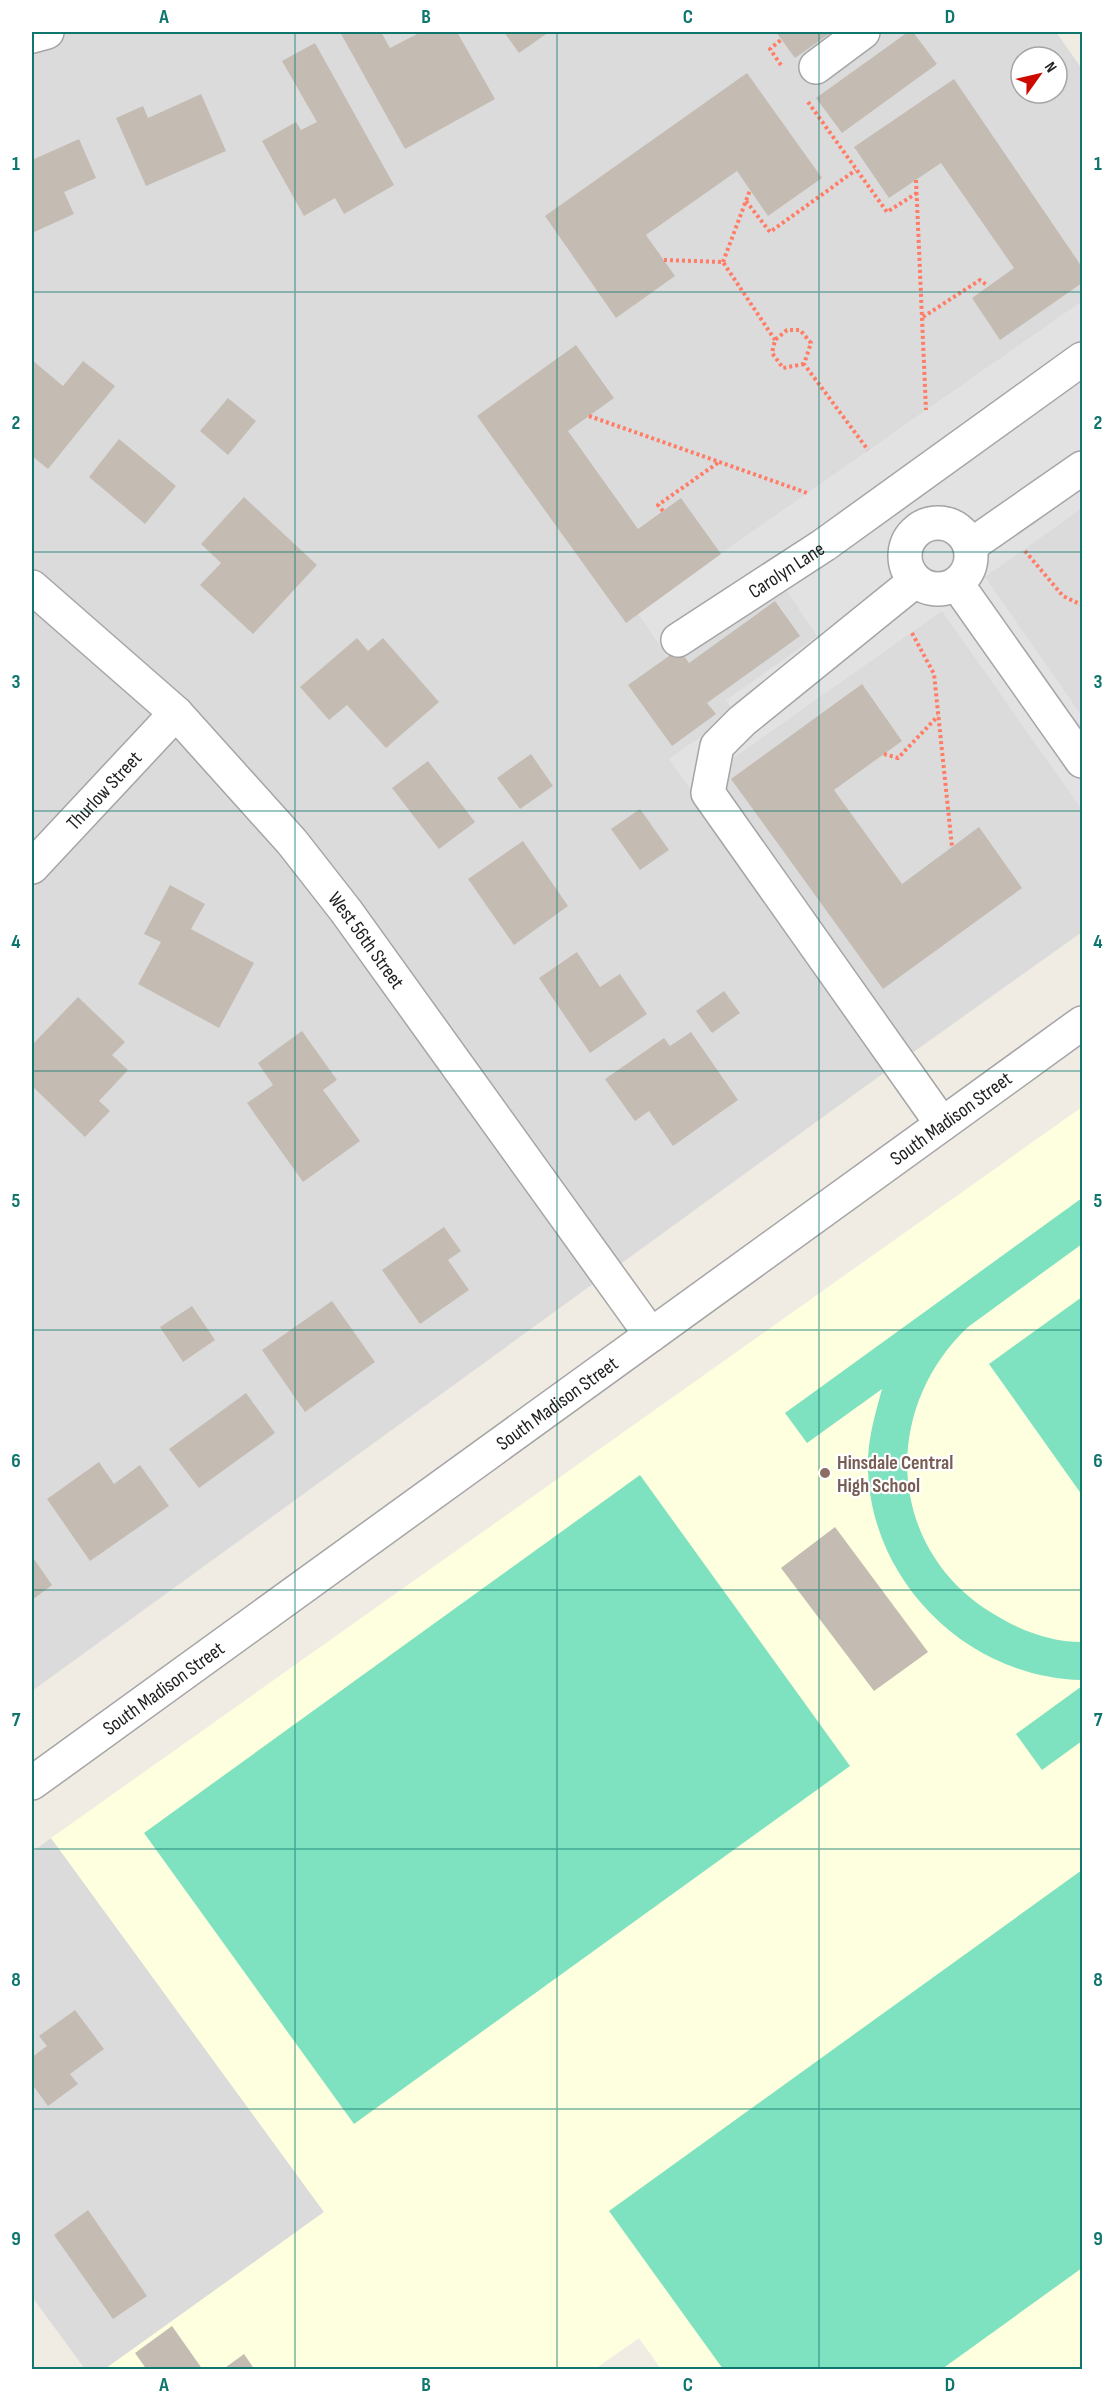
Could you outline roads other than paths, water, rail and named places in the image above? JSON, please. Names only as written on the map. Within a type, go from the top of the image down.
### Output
[{"type":"street","points":[[32,36],[47,32]]},
{"type":"street","points":[[810,81],[863,32]]},
{"type":"street","name":"Carolyn Lane","points":[[678,640],[824,545],[1083,359]]},
{"type":"street","points":[[970,546],[1083,468]]},
{"type":"street","points":[[893,496],[917,530]]},
{"type":"street","points":[[927,524],[948,524],[965,536],[970,546],[970,567],[957,584],[936,590],[915,581],[904,560],[905,549],[917,530],[927,524]]},
{"type":"street","points":[[915,581],[742,721],[717,746],[708,793],[942,1125]]},
{"type":"street","points":[[957,584],[1083,761]]},
{"type":"street","name":"West 56th Street","points":[[32,587],[176,713],[292,842],[346,911],[651,1335]]},
{"type":"street","name":"Thurlow Street","points":[[32,867],[176,713]]},
{"type":"street","name":"South Madison Street","points":[[32,1783],[1083,1023]]},
{"type":"place","name":"Hinsdale Central High School","points":[[825,1473]]}]
